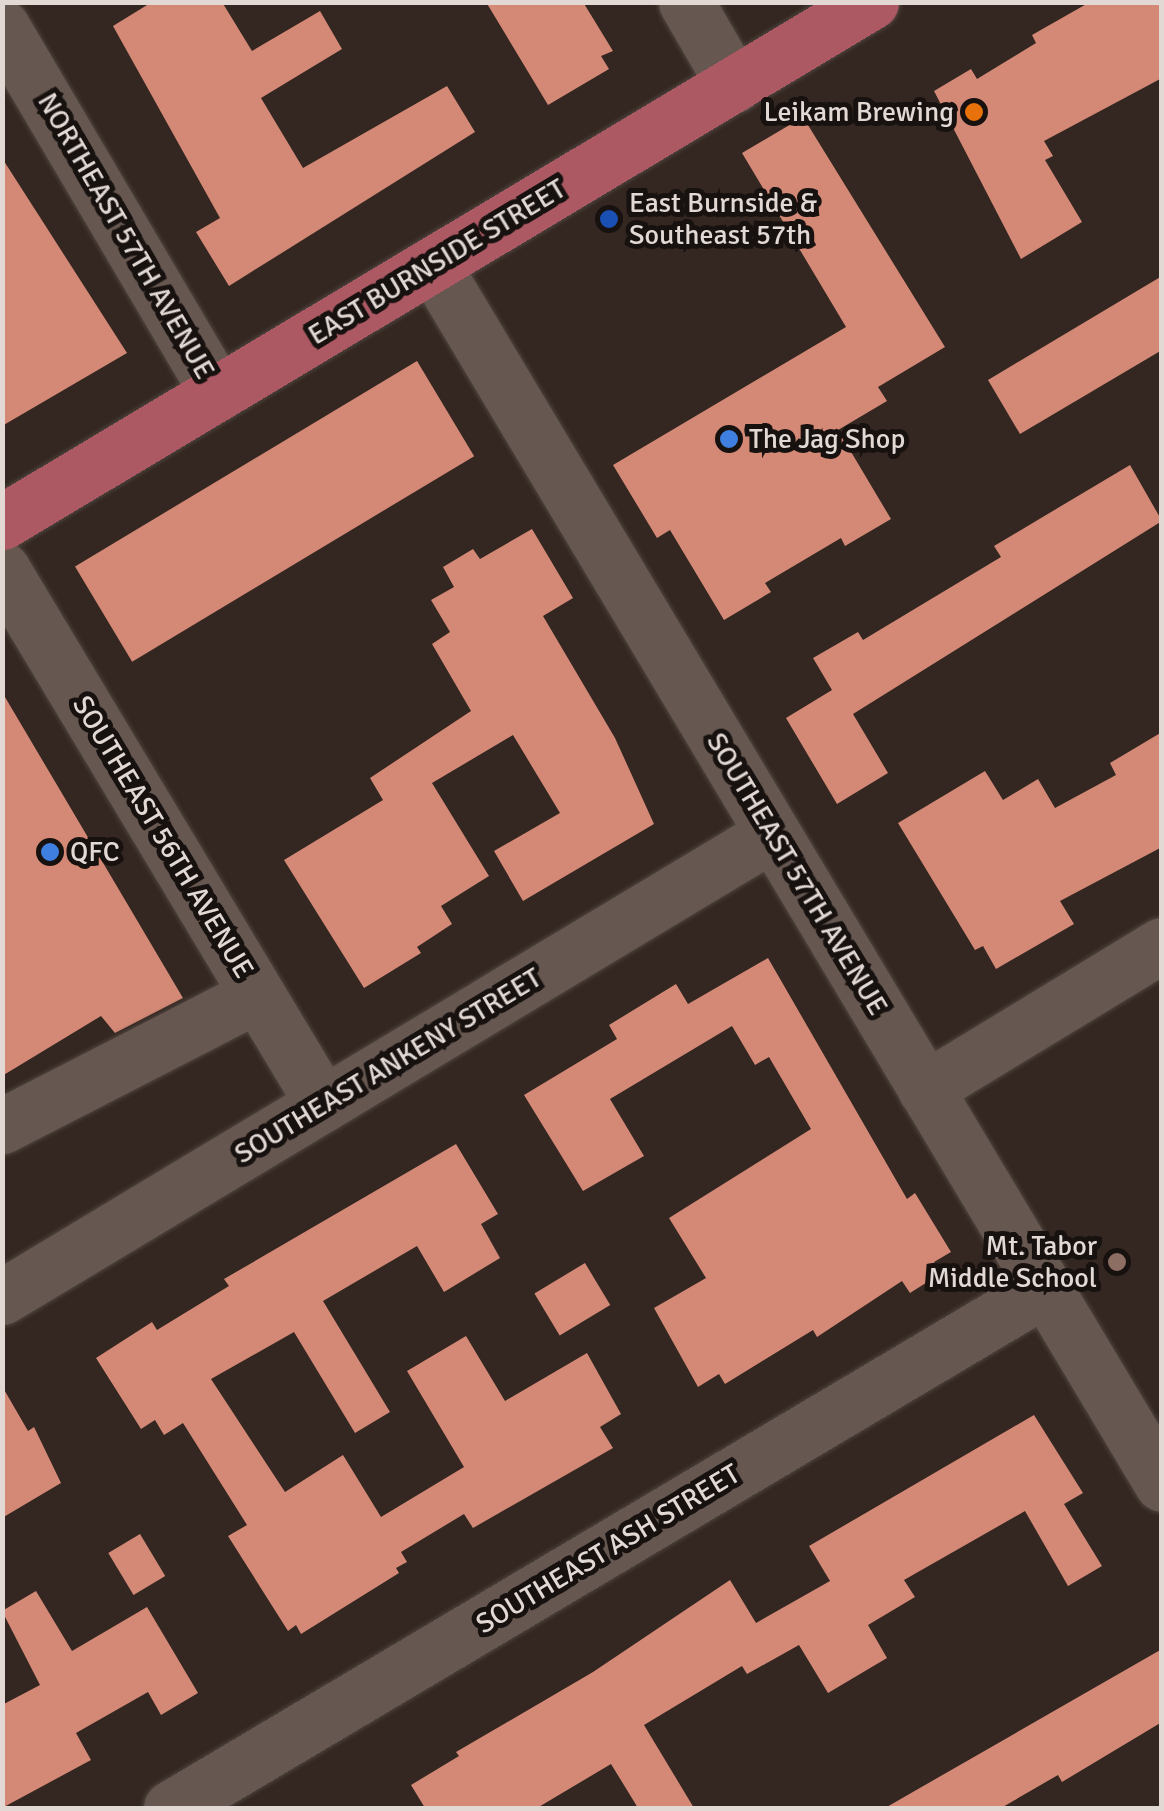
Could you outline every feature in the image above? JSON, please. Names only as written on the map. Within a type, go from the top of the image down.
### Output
[{"type":"main road","name":"EAST BURNSIDE STREET","points":[[2,522],[871,2]]},
{"type":"street","points":[[686,2],[734,85]]},
{"type":"street","name":"NORTHEAST 57TH AVENUE","points":[[2,27],[218,393]]},
{"type":"street","name":"SOUTHEAST 57TH AVENUE","points":[[432,264],[1162,1484]]},
{"type":"street","name":"SOUTHEAST 56TH AVENUE","points":[[2,569],[323,1104]]},
{"type":"street","name":"SOUTHEAST ANKENY STREET","points":[[2,1298],[772,834]]},
{"type":"street","points":[[925,1089],[1162,945]]},
{"type":"street","points":[[2,1126],[257,995]]},
{"type":"street","name":"SOUTHEAST ASH STREET","points":[[171,1808],[1045,1290]]},
{"type":"building","points":[[152,2],[222,2],[252,51],[320,11],[342,49],[261,98],[303,168],[447,86],[475,132],[229,286],[196,232],[220,218],[113,26]]},
{"type":"building","points":[[486,2],[583,2],[613,51],[601,56],[609,69],[548,105]]},
{"type":"building","points":[[1090,2],[1162,2],[1162,78],[1044,141],[1053,156],[1045,160],[1082,222],[1021,259],[934,91],[971,69],[977,79],[1036,43],[1032,35]]},
{"type":"building","points":[[803,117],[945,347],[878,387],[887,401],[838,430],[891,519],[845,546],[841,538],[765,583],[771,592],[724,620],[670,530],[657,538],[613,465],[846,327],[742,153]]},
{"type":"building","points":[[2,158],[127,353],[2,426]]},
{"type":"building","points":[[1162,276],[1162,350],[1020,434],[988,380]]},
{"type":"building","points":[[417,361],[474,456],[132,662],[75,567]]},
{"type":"building","points":[[1130,465],[1162,521],[853,714],[888,773],[837,804],[786,718],[832,690],[813,658],[858,632],[863,640],[1001,557],[994,546]]},
{"type":"building","points":[[532,529],[573,598],[543,616],[615,738],[654,824],[523,901],[494,851],[560,813],[513,735],[432,783],[489,876],[441,906],[452,924],[417,947],[421,953],[364,988],[284,860],[383,800],[370,778],[471,711],[432,644],[450,632],[431,600],[454,587],[443,567],[473,549],[480,559]]},
{"type":"building","name":"QFC","points":[[2,692],[183,998],[115,1033],[101,1016],[2,1076]]},
{"type":"building","points":[[1162,732],[1162,847],[1060,901],[1074,924],[996,969],[983,946],[975,950],[898,823],[985,771],[1003,800],[1038,779],[1055,808],[1116,775],[1110,763]]},
{"type":"building","points":[[768,958],[907,1199],[915,1193],[951,1252],[934,1262],[940,1274],[910,1293],[902,1281],[817,1337],[813,1330],[725,1384],[719,1374],[698,1387],[654,1308],[706,1278],[669,1218],[811,1129],[769,1057],[755,1065],[732,1026],[610,1099],[644,1156],[583,1191],[524,1095],[617,1039],[609,1025],[676,984],[688,1004]]},
{"type":"building","points":[[456,1144],[498,1214],[481,1224],[500,1258],[444,1292],[417,1246],[323,1301],[390,1412],[355,1433],[294,1332],[211,1379],[285,1492],[343,1455],[381,1517],[464,1467],[407,1371],[466,1336],[505,1401],[587,1353],[621,1414],[600,1427],[613,1448],[473,1528],[464,1514],[401,1552],[407,1562],[396,1568],[399,1573],[301,1634],[296,1625],[288,1631],[228,1536],[247,1525],[183,1423],[164,1435],[155,1420],[141,1429],[96,1358],[152,1322],[157,1330],[229,1286],[224,1279]]},
{"type":"building","points":[[585,1263],[610,1305],[560,1335],[534,1293]]},
{"type":"building","points":[[2,1386],[28,1431],[34,1427],[61,1483],[2,1518]]},
{"type":"building","points":[[1034,1415],[1083,1493],[1064,1504],[1102,1566],[1068,1586],[1025,1511],[904,1580],[915,1597],[868,1625],[887,1658],[828,1693],[799,1645],[747,1674],[742,1666],[644,1725],[694,1808],[638,1808],[611,1764],[537,1808],[425,1808],[411,1785],[459,1756],[456,1752],[593,1672],[730,1580],[756,1623],[830,1581],[809,1546]]},
{"type":"building","points":[[140,1534],[165,1576],[134,1595],[108,1553]]},
{"type":"building","points":[[36,1591],[72,1651],[147,1607],[198,1693],[161,1715],[148,1692],[76,1733],[91,1760],[2,1808],[2,1705],[40,1685],[2,1611]]},
{"type":"building","points":[[1162,1649],[1162,1722],[1062,1782],[1058,1775],[1001,1808],[885,1808]]},
{"type":"place","name":"Leikam Brewing","points":[[974,112]]},
{"type":"place","name":"East Burnside & Southeast 57th","points":[[609,219]]},
{"type":"place","name":"The Jag Shop","points":[[729,439]]},
{"type":"place","name":"QFC","points":[[50,852]]},
{"type":"place","name":"Mt. Tabor Middle School","points":[[1117,1262]]}]
